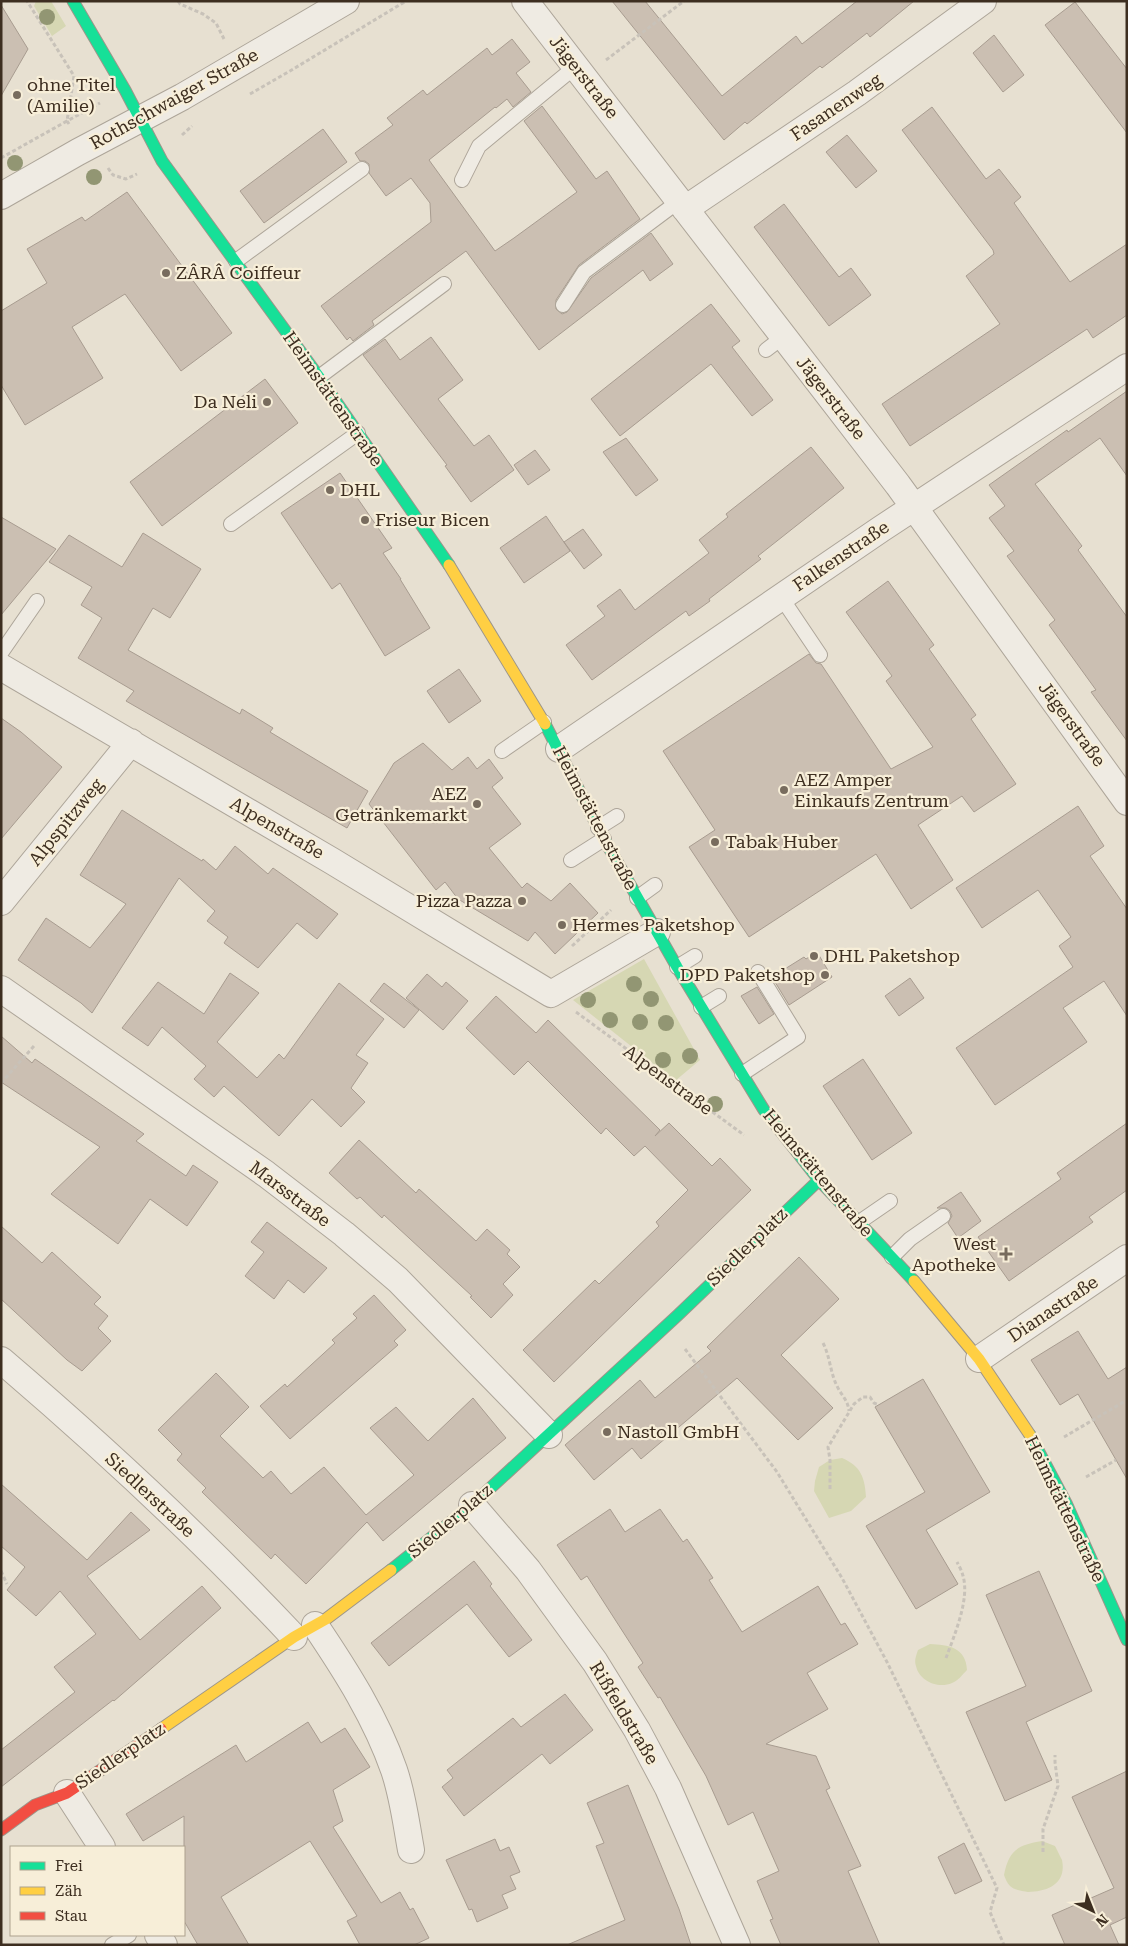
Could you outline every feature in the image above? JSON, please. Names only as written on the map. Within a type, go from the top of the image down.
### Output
[{"type":"street","name":"Heimstättenstraße","points":[[73,1],[125,90],[166,168],[236,261],[319,377],[454,573],[544,722],[601,834],[637,898],[764,1110],[819,1180],[892,1257],[979,1360],[1039,1450],[1066,1503],[1127,1640]]},
{"type":"street","name":"Rothschwaiger Straße","points":[[1,196],[83,149],[141,120],[346,1]]},
{"type":"street","name":"Jägerstraße","points":[[525,1],[682,205],[775,343],[914,508],[1127,802]]},
{"type":"street","name":"Fasanenweg","points":[[682,205],[857,93],[983,1]]},
{"type":"street","name":"Falkenstraße","points":[[559,749],[914,508],[1127,367]]},
{"type":"street","name":"Alpenstraße","points":[[1,667],[332,861],[551,994]]},
{"type":"street","name":"Alpspitzweg","points":[[1,902],[131,742]]},
{"type":"street","points":[[551,994],[657,932]]},
{"type":"street","name":"Marsstraße","points":[[1,989],[266,1174],[344,1234],[398,1280],[549,1434]]},
{"type":"street","name":"Siedlerplatz","points":[[1,1830],[36,1805],[67,1793],[364,1591],[472,1505],[819,1180]]},
{"type":"street","name":"Dianastraße","points":[[979,1360],[1127,1258]]},
{"type":"street","name":"Siedlerstraße","points":[[1,1360],[181,1523],[261,1601],[304,1631],[367,1707],[382,1738],[397,1780],[411,1850]]},
{"type":"street","name":"Rißfeldstraße","points":[[472,1505],[528,1570],[595,1662],[638,1730],[668,1788],[737,1945]]},
{"type":"street","points":[[67,1793],[101,1846]]},
{"type":"lane","points":[[462,180],[480,146],[579,72]]},
{"type":"lane","points":[[236,261],[362,168]]},
{"type":"lane","points":[[563,305],[584,272],[682,205]]},
{"type":"lane","points":[[319,377],[444,284]]},
{"type":"lane","points":[[231,524],[358,433]]},
{"type":"lane","points":[[782,597],[820,655]]},
{"type":"lane","points":[[1,653],[37,601]]},
{"type":"lane","points":[[502,751],[544,722]]},
{"type":"lane","points":[[571,860],[601,834],[617,816]]},
{"type":"lane","points":[[637,898],[655,886]]},
{"type":"lane","points":[[677,967],[695,956]]},
{"type":"lane","points":[[742,1074],[798,1037],[758,972]]},
{"type":"lane","points":[[701,1007],[720,996]]},
{"type":"lane","points":[[858,1223],[890,1201]]},
{"type":"lane","points":[[892,1257],[910,1240],[943,1216]]},
{"type":"lane","points":[[112,1945],[127,1936]]},
{"type":"path","points":[[27,1],[74,76],[67,121]]},
{"type":"path","points":[[178,1],[216,24],[224,39]]},
{"type":"path","points":[[579,72],[684,1]]},
{"type":"path","points":[[1,158],[125,90]]},
{"type":"path","points":[[570,948],[613,907]]},
{"type":"path","name":"Alpenstraße","points":[[551,994],[748,1138]]},
{"type":"path","points":[[1,1083],[53,1025]]},
{"type":"path","points":[[664,1327],[678,1340],[777,1472],[846,1586],[887,1662],[997,1888],[990,1912],[1004,1945]]},
{"type":"path","points":[[823,1343],[831,1373],[838,1388],[845,1397],[849,1412]]},
{"type":"path","points":[[830,1489],[828,1447],[842,1421],[854,1404],[863,1397],[870,1397],[874,1403],[879,1405]]},
{"type":"path","points":[[1039,1450],[1127,1400]]},
{"type":"path","points":[[1080,1481],[1116,1460]]},
{"type":"path","points":[[946,1658],[958,1625],[965,1590],[964,1577],[957,1562]]},
{"type":"path","points":[[1,1571],[7,1584]]},
{"type":"path","points":[[1043,1852],[1045,1842],[1043,1829],[1058,1786],[1054,1762],[1056,1755]]},
{"type":"green space","points":[[36,1],[51,1],[66,26],[52,36],[34,6]]},
{"type":"green space","points":[[644,959],[700,1060],[675,1081],[573,1000]]},
{"type":"green space","points":[[842,1458],[854,1465],[861,1473],[866,1497],[851,1511],[829,1518],[814,1491],[815,1481],[819,1467],[830,1460]]},
{"type":"green space","points":[[930,1644],[943,1645],[955,1649],[963,1656],[967,1670],[956,1681],[947,1685],[941,1685],[925,1680],[921,1676],[915,1660],[918,1650]]},
{"type":"green space","points":[[1042,1841],[1055,1846],[1062,1860],[1063,1868],[1058,1881],[1048,1888],[1035,1892],[1023,1891],[1012,1887],[1004,1875],[1012,1854],[1027,1844]]},
{"type":"building","points":[[612,1],[645,1],[722,96],[796,36],[802,44],[857,1],[914,1],[870,37],[867,33],[822,68],[820,66],[724,140]]},
{"type":"building","points":[[1075,2],[1127,69],[1127,133],[1045,25]]},
{"type":"building","points":[[1,5],[28,49],[1,96]]},
{"type":"building","points":[[994,35],[1024,75],[1003,92],[973,53]]},
{"type":"building","points":[[512,39],[530,62],[516,73],[531,92],[513,107],[507,99],[495,107],[429,160],[495,251],[577,192],[524,121],[542,106],[596,179],[607,171],[640,219],[579,265],[556,300],[556,309],[562,314],[567,312],[591,278],[651,233],[673,264],[650,281],[643,270],[539,350],[466,251],[372,321],[374,325],[353,341],[350,337],[347,340],[321,306],[431,222],[430,203],[411,178],[386,196],[369,173],[369,164],[365,161],[360,161],[355,153],[393,125],[387,118],[423,90],[427,95],[487,48],[492,55]]},
{"type":"building","points":[[932,107],[986,179],[999,169],[1021,197],[1014,203],[1070,282],[1127,244],[1127,315],[1093,338],[1087,329],[910,446],[882,404],[1000,324],[966,276],[994,254],[993,250],[902,130]]},
{"type":"building","points":[[323,129],[347,162],[264,223],[240,191]]},
{"type":"building","points":[[847,135],[877,171],[856,188],[826,152]]},
{"type":"building","points":[[127,192],[232,333],[181,371],[125,294],[72,327],[103,378],[25,425],[1,385],[1,311],[47,283],[27,249],[82,217],[85,221]]},
{"type":"building","points":[[784,204],[839,277],[851,268],[871,295],[829,326],[754,227]]},
{"type":"building","points":[[711,304],[740,341],[732,347],[773,400],[752,416],[711,364],[620,436],[591,399]]},
{"type":"building","points":[[431,337],[463,380],[438,399],[474,446],[489,435],[514,470],[471,502],[445,466],[447,465],[363,355],[385,339],[400,360]]},
{"type":"building","points":[[265,379],[298,423],[162,526],[130,482]]},
{"type":"building","points":[[1127,391],[1127,476],[1100,438],[1035,484],[1082,546],[1078,550],[1127,617],[1127,741],[1091,692],[1096,690],[1049,625],[1055,620],[1007,556],[1014,551],[989,518],[1005,506],[989,485],[1067,430],[1068,432]]},
{"type":"building","points":[[626,438],[658,480],[636,496],[603,452]]},
{"type":"building","points":[[811,447],[844,488],[758,556],[761,559],[709,599],[710,601],[689,616],[686,611],[592,680],[566,645],[605,616],[597,606],[620,589],[635,610],[709,553],[699,540],[728,517],[726,514]]},
{"type":"building","points":[[535,450],[550,470],[528,485],[514,465]]},
{"type":"building","points":[[340,473],[392,548],[383,553],[430,628],[385,656],[340,583],[332,589],[281,513]]},
{"type":"building","points":[[546,516],[570,551],[524,583],[500,548]]},
{"type":"building","points":[[1,517],[56,549],[1,615]]},
{"type":"building","points":[[583,529],[602,555],[584,569],[564,542]]},
{"type":"building","points":[[143,533],[201,569],[170,618],[153,608],[128,650],[240,714],[242,709],[273,728],[270,732],[368,791],[347,828],[126,701],[134,691],[78,658],[102,618],[81,605],[92,587],[49,562],[69,535],[122,567]]},
{"type":"building","points":[[888,581],[934,645],[929,649],[976,715],[971,719],[1016,784],[974,812],[962,796],[918,825],[953,880],[911,909],[876,854],[749,937],[689,847],[715,830],[663,751],[809,654],[816,663],[821,664],[891,769],[933,747],[886,681],[892,676],[846,612]]},
{"type":"building","points":[[459,669],[481,701],[449,723],[427,691]]},
{"type":"building","points":[[1,718],[21,732],[62,767],[1,839]]},
{"type":"building","points":[[423,743],[452,770],[468,757],[477,769],[489,759],[503,778],[492,787],[521,824],[489,848],[522,888],[527,883],[551,901],[570,883],[598,913],[555,954],[535,932],[528,941],[458,899],[445,882],[436,890],[369,804],[394,763]]},
{"type":"building","points":[[1078,806],[1104,846],[1090,856],[1127,909],[1127,1016],[1104,981],[1063,1008],[1087,1042],[995,1105],[956,1048],[1073,967],[1059,946],[1071,937],[1038,890],[982,928],[956,888]]},
{"type":"building","points":[[122,810],[202,861],[203,859],[216,870],[235,846],[268,874],[273,868],[338,914],[317,939],[297,923],[258,968],[224,943],[228,937],[207,921],[215,911],[179,878],[92,1013],[81,1003],[18,960],[46,918],[90,948],[126,904],[80,875]]},
{"type":"building","points":[[817,952],[832,977],[789,1005],[772,977],[804,957],[806,959]]},
{"type":"building","points":[[230,973],[259,993],[217,1042],[257,1078],[279,1054],[284,1059],[339,983],[384,1019],[356,1055],[368,1063],[351,1088],[365,1102],[341,1127],[312,1099],[279,1136],[224,1086],[214,1097],[194,1079],[206,1066],[162,1027],[148,1046],[122,1028],[158,982],[204,1014]]},
{"type":"building","points":[[427,974],[442,987],[446,982],[468,1001],[443,1030],[406,998]]},
{"type":"building","points":[[910,978],[924,998],[899,1016],[885,996]]},
{"type":"building","points":[[384,983],[419,1010],[404,1028],[370,1001]]},
{"type":"building","points":[[757,987],[774,1014],[759,1024],[741,996]]},
{"type":"building","points":[[496,996],[536,1033],[548,1020],[660,1130],[655,1136],[669,1123],[712,1166],[720,1158],[751,1190],[554,1382],[523,1350],[595,1280],[599,1284],[659,1226],[656,1222],[688,1190],[645,1146],[634,1156],[606,1128],[601,1134],[528,1061],[514,1075],[466,1028]]},
{"type":"building","points":[[1,1036],[32,1063],[35,1059],[144,1134],[136,1141],[186,1176],[193,1165],[218,1182],[187,1226],[150,1199],[118,1244],[51,1194],[100,1147],[1,1082]]},
{"type":"building","points":[[863,1059],[912,1133],[872,1160],[823,1086]]},
{"type":"building","points":[[1127,1123],[1127,1190],[1089,1217],[1093,1222],[1009,1281],[978,1237],[1061,1179],[1057,1173]]},
{"type":"building","points":[[359,1140],[416,1193],[419,1189],[476,1241],[487,1229],[510,1250],[507,1254],[520,1267],[503,1284],[513,1295],[491,1318],[470,1297],[472,1296],[384,1215],[382,1218],[360,1197],[357,1199],[329,1173]]},
{"type":"building","points":[[961,1192],[981,1221],[958,1238],[948,1223],[952,1216],[950,1211],[946,1208],[937,1208]]},
{"type":"building","points":[[267,1222],[327,1268],[304,1293],[288,1280],[274,1299],[245,1276],[264,1252],[251,1242]]},
{"type":"building","points":[[1,1226],[42,1263],[52,1252],[101,1297],[94,1304],[108,1316],[98,1328],[111,1341],[82,1371],[67,1360],[1,1299]]},
{"type":"building","points":[[799,1257],[839,1299],[781,1355],[833,1408],[798,1440],[737,1378],[641,1459],[632,1448],[594,1480],[565,1445],[640,1380],[655,1398],[711,1351],[707,1347]]},
{"type":"building","points":[[374,1295],[406,1330],[394,1341],[398,1345],[290,1439],[260,1406],[285,1384],[287,1387],[335,1343],[332,1340],[357,1318],[353,1314]]},
{"type":"building","points":[[1078,1331],[1108,1379],[1127,1367],[1127,1479],[1078,1394],[1060,1405],[1031,1360]]},
{"type":"building","points":[[216,1373],[249,1407],[220,1436],[263,1478],[271,1471],[291,1494],[324,1467],[366,1515],[414,1475],[370,1428],[396,1407],[428,1441],[473,1398],[506,1438],[383,1541],[367,1522],[306,1584],[275,1554],[271,1559],[202,1492],[206,1488],[177,1460],[182,1454],[158,1430]]},
{"type":"building","points":[[923,1379],[990,1492],[926,1530],[958,1584],[916,1609],[866,1526],[925,1492],[875,1407]]},
{"type":"building","points":[[1,1484],[87,1560],[131,1512],[150,1530],[87,1576],[140,1640],[202,1586],[221,1608],[114,1701],[1,1787],[1,1750],[75,1692],[54,1667],[96,1634],[60,1591],[36,1616],[7,1590],[25,1567],[1,1546]]},
{"type":"building","points":[[610,1509],[625,1532],[660,1509],[683,1542],[687,1539],[713,1578],[709,1580],[742,1632],[818,1586],[841,1625],[845,1623],[858,1644],[807,1673],[828,1709],[766,1744],[816,1756],[830,1788],[826,1790],[861,1866],[848,1871],[880,1945],[781,1945],[770,1920],[773,1919],[757,1881],[779,1871],[753,1812],[728,1825],[706,1776],[660,1697],[658,1698],[638,1667],[643,1663],[587,1576],[581,1580],[557,1545]]},
{"type":"building","points":[[474,1561],[492,1584],[490,1586],[532,1640],[509,1657],[467,1604],[389,1666],[371,1643]]},
{"type":"building","points":[[1039,1571],[1092,1691],[1026,1722],[1052,1780],[1005,1801],[966,1712],[1026,1686],[986,1595]]},
{"type":"building","points":[[565,1694],[593,1730],[550,1764],[542,1754],[464,1816],[442,1787],[453,1778],[447,1770],[513,1718],[521,1727]]},
{"type":"building","points":[[308,1722],[321,1743],[345,1728],[370,1767],[333,1790],[343,1821],[333,1827],[381,1903],[400,1892],[410,1910],[413,1908],[429,1938],[414,1945],[360,1945],[347,1921],[357,1916],[310,1841],[221,1897],[249,1945],[198,1945],[185,1923],[184,1816],[143,1841],[126,1814],[236,1745],[246,1762]]},
{"type":"building","points":[[1127,1771],[1127,1917],[1110,1925],[1119,1945],[1065,1945],[1052,1915],[1114,1888],[1072,1797]]},
{"type":"building","points":[[628,1785],[679,1909],[691,1945],[567,1945],[625,1920],[596,1846],[604,1843],[587,1803]]},
{"type":"building","points":[[495,1839],[500,1851],[509,1847],[520,1872],[510,1876],[516,1889],[502,1895],[508,1908],[477,1922],[472,1909],[469,1910],[446,1860]]},
{"type":"building","points":[[964,1843],[982,1881],[955,1894],[938,1857]]},
{"type":"traffic: fast","points":[[73,1],[125,90],[162,161],[319,377],[449,565]]},
{"type":"traffic: fast","points":[[545,724],[604,839],[677,967],[764,1110],[819,1180],[914,1281]]},
{"type":"traffic: fast","points":[[391,1570],[472,1505],[678,1315],[819,1180]]},
{"type":"traffic: fast","points":[[1030,1435],[1066,1503],[1127,1640]]},
{"type":"traffic: slow","points":[[449,565],[545,724]]},
{"type":"traffic: slow","points":[[914,1281],[979,1359],[1030,1435]]},
{"type":"traffic: slow","points":[[161,1729],[294,1637],[326,1619],[391,1570]]},
{"type":"traffic: jam","points":[[1,1830],[35,1805],[67,1793],[161,1729]]},
{"type":"place","name":"ohne Titel (Amilie)","points":[[17,95]]},
{"type":"place","name":"ZÂRÂ Coiffeur","points":[[166,273]]},
{"type":"place","name":"Da Neli","points":[[267,402]]},
{"type":"place","name":"DHL","points":[[330,490]]},
{"type":"place","name":"Friseur Bicen","points":[[365,520]]},
{"type":"place","name":"AEZ Amper Einkaufs Zentrum","points":[[784,790]]},
{"type":"place","name":"AEZ Getränkemarkt","points":[[477,804]]},
{"type":"place","name":"Tabak Huber","points":[[715,842]]},
{"type":"place","name":"Pizza Pazza","points":[[522,901]]},
{"type":"place","name":"Hermes Paketshop","points":[[562,925]]},
{"type":"place","name":"DHL Paketshop","points":[[814,956]]},
{"type":"place","name":"DPD Paketshop","points":[[825,975]]},
{"type":"place","name":"West Apotheke","points":[[1006,1254]]},
{"type":"place","name":"Nastoll GmbH","points":[[607,1432]]}]
